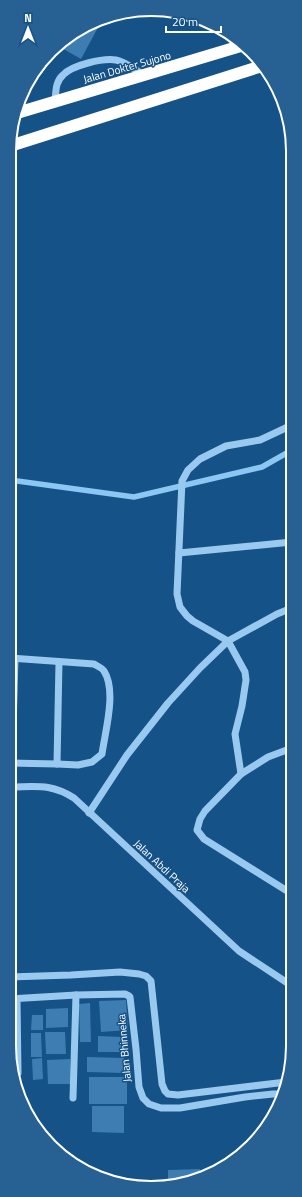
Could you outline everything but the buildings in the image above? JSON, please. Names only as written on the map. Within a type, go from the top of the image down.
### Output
[{"type":"highway","name":"Jalan Dokter Sujono","points":[[22,112],[237,47]]},
{"type":"highway","points":[[16,144],[257,68]]},
{"type":"street","points":[[55,102],[56,86],[63,75],[79,66],[101,60],[117,60],[127,64],[144,76]]},
{"type":"street","points":[[241,774],[235,734],[242,706],[246,680],[245,672],[228,641],[187,616],[180,606],[177,594],[182,481],[188,470],[200,459],[226,446],[260,440],[286,428]]},
{"type":"street","points":[[179,553],[286,543]]},
{"type":"street","points":[[89,813],[127,755],[168,703],[200,668],[228,641],[286,611]]},
{"type":"street","points":[[16,658],[94,664],[103,670],[109,681],[110,700],[102,754],[92,762],[78,765],[16,763]]},
{"type":"street","points":[[56,764],[59,662]]},
{"type":"street","points":[[286,750],[268,757],[241,774],[205,811],[200,819],[198,830],[204,839],[286,890]]},
{"type":"street","name":"Jalan Abdi Praja","points":[[16,787],[44,786],[64,792],[74,798],[239,951],[286,982]]},
{"type":"street","points":[[16,977],[110,972],[128,972],[146,976],[151,981],[162,1084],[168,1094],[178,1095],[281,1083]]},
{"type":"street","name":"Jalan Bhinneka","points":[[17,999],[76,995],[125,994],[129,996],[139,1087],[143,1098],[149,1104],[161,1108],[180,1108],[246,1097],[277,1094]]},
{"type":"street","points":[[73,1098],[76,995]]},
{"type":"street","points":[[17,999],[18,1066]]},
{"type":"waterway","points":[[16,481],[134,497],[262,467],[286,453]]}]
